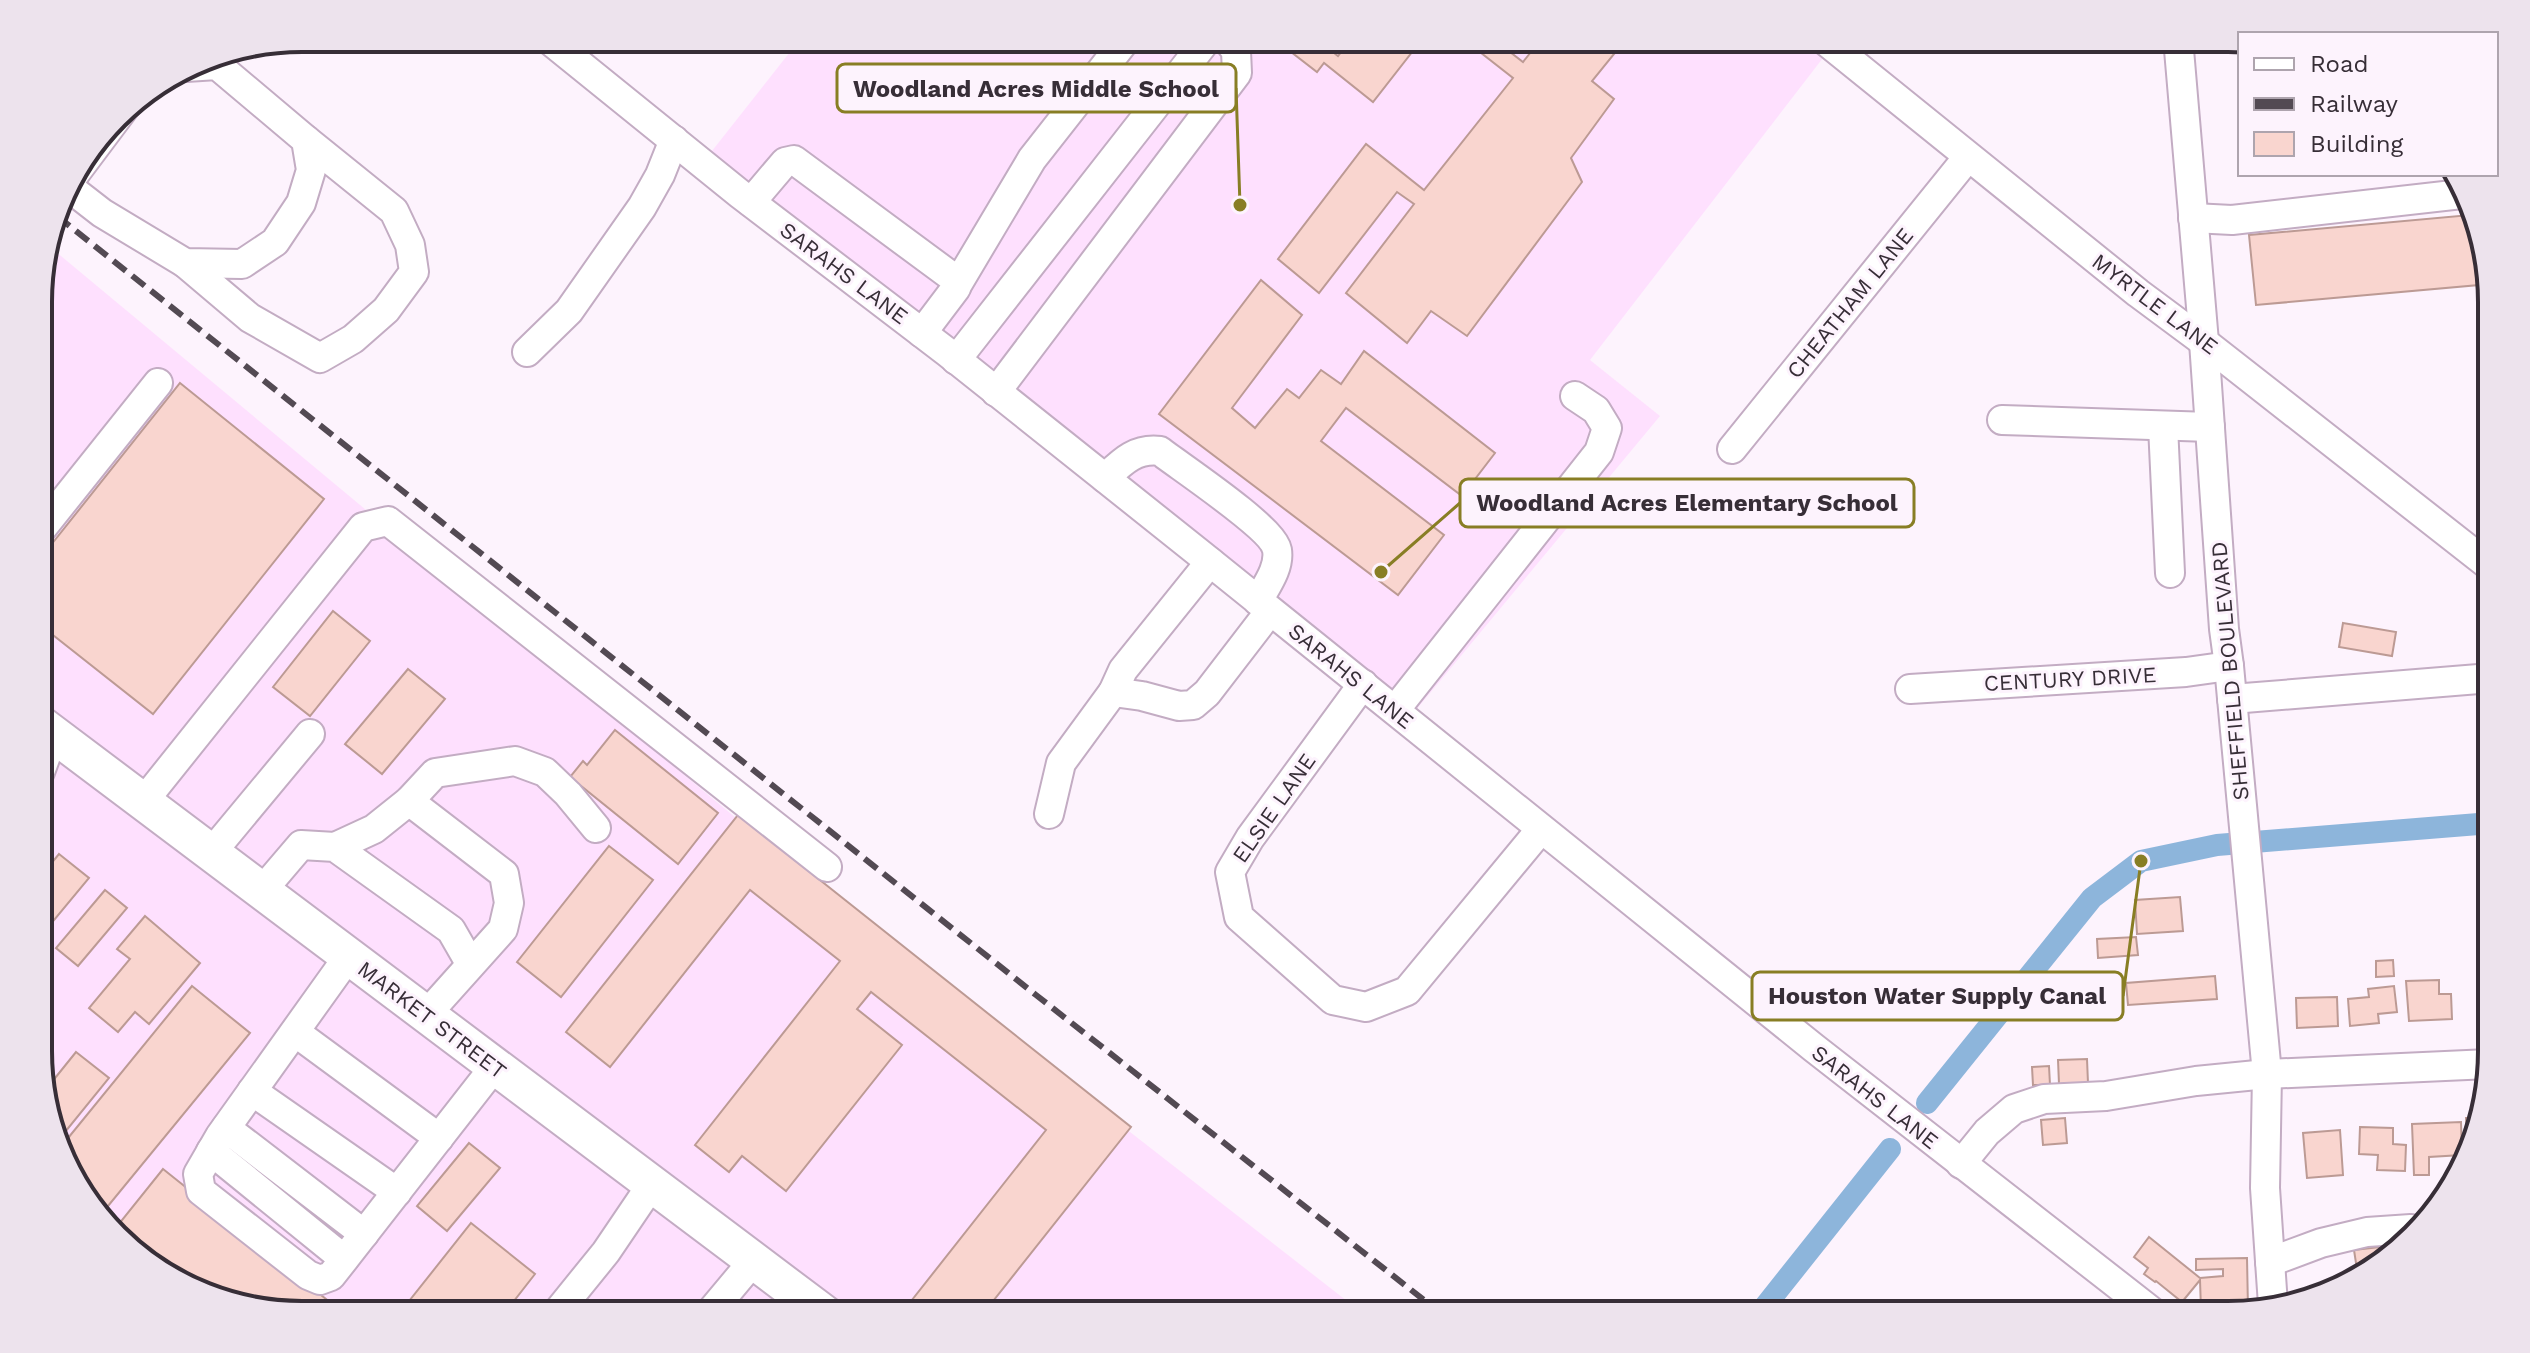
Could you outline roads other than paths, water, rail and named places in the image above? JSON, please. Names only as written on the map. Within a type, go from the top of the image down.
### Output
[{"type":"main road","name":"MARKET STREET","points":[[52,733],[807,1301]]},
{"type":"street","name":"MYRTLE LANE","points":[[1839,52],[2138,293],[2478,557]]},
{"type":"street","name":"SHEFFIELD BOULEVARD","points":[[2179,52],[2224,629],[2267,1074],[2265,1188],[2272,1297]]},
{"type":"street","name":"SARAHS LANE","points":[[565,53],[1105,478],[1961,1164],[2137,1300]]},
{"type":"street","points":[[922,333],[957,285],[1032,159],[1116,53]]},
{"type":"street","points":[[956,360],[1197,53]]},
{"type":"street","points":[[996,392],[1237,73],[1236,53]]},
{"type":"street","points":[[77,194],[185,263],[250,318],[320,358],[353,339],[386,310],[414,272],[410,245],[394,211],[219,66]]},
{"type":"street","points":[[185,263],[242,264],[275,242],[301,203],[311,170],[306,140]]},
{"type":"street","points":[[527,352],[569,311],[642,207],[660,175],[674,140]]},
{"type":"street","name":"CHEATHAM LANE","points":[[1732,449],[1968,157]]},
{"type":"street","points":[[751,202],[785,162],[794,160],[955,279],[957,285]]},
{"type":"street","points":[[2193,218],[2232,220],[2454,195]]},
{"type":"street","points":[[53,515],[158,383]]},
{"type":"street","points":[[1395,710],[1599,452],[1607,428],[1596,410],[1575,396]]},
{"type":"street","points":[[2002,420],[2210,427]]},
{"type":"street","points":[[2163,426],[2170,573]]},
{"type":"street","points":[[1105,478],[1131,455],[1147,450],[1160,451],[1263,529],[1277,548],[1277,561],[1264,606],[1207,693],[1193,705],[1179,706],[1113,692]]},
{"type":"street","points":[[143,802],[363,527],[388,521],[827,867]]},
{"type":"street","points":[[1049,814],[1061,763],[1113,692],[1123,670],[1210,562]]},
{"type":"street","name":"CENTURY DRIVE","points":[[1910,689],[2186,672],[2229,666]]},
{"type":"street","points":[[2232,699],[2478,679]]},
{"type":"street","name":"ELSIE LANE","points":[[1363,684],[1250,838],[1230,872],[1239,917],[1333,1000],[1366,1007],[1407,991],[1541,829]]},
{"type":"street","points":[[212,852],[310,734]]},
{"type":"street","points":[[261,892],[301,845],[335,847],[374,829],[409,801],[435,773],[515,761],[545,772],[596,828]]},
{"type":"street","points":[[409,801],[504,874],[509,903],[503,929],[426,1015]]},
{"type":"street","points":[[335,847],[451,930],[470,963]]},
{"type":"street","points":[[219,1140],[348,957]]},
{"type":"street","points":[[295,1032],[439,1138]]},
{"type":"street","points":[[1961,1164],[1987,1132],[2014,1109],[2044,1099],[2106,1096],[2196,1081],[2267,1074],[2477,1065]]},
{"type":"street","points":[[219,1140],[344,1259],[495,1066]]},
{"type":"street","points":[[252,1091],[397,1192]]},
{"type":"street","points":[[219,1140],[364,1234]]},
{"type":"street","points":[[566,1301],[606,1252],[652,1184]]},
{"type":"street","points":[[2270,1262],[2321,1243],[2367,1232],[2402,1230]]},
{"type":"street","points":[[720,1301],[754,1260]]},
{"type":"waterway","points":[[1927,1103],[2092,898],[2141,861],[2217,845],[2478,824]]},
{"type":"waterway","points":[[1770,1300],[1890,1149]]},
{"type":"railway","points":[[65,222],[1424,1300]]},
{"type":"place","name":"Woodland Acres Middle School","points":[[1240,205]]},
{"type":"place","name":"Woodland Acres Elementary School","points":[[1381,572]]},
{"type":"place","name":"Houston Water Supply Canal","points":[[2141,861]]}]
